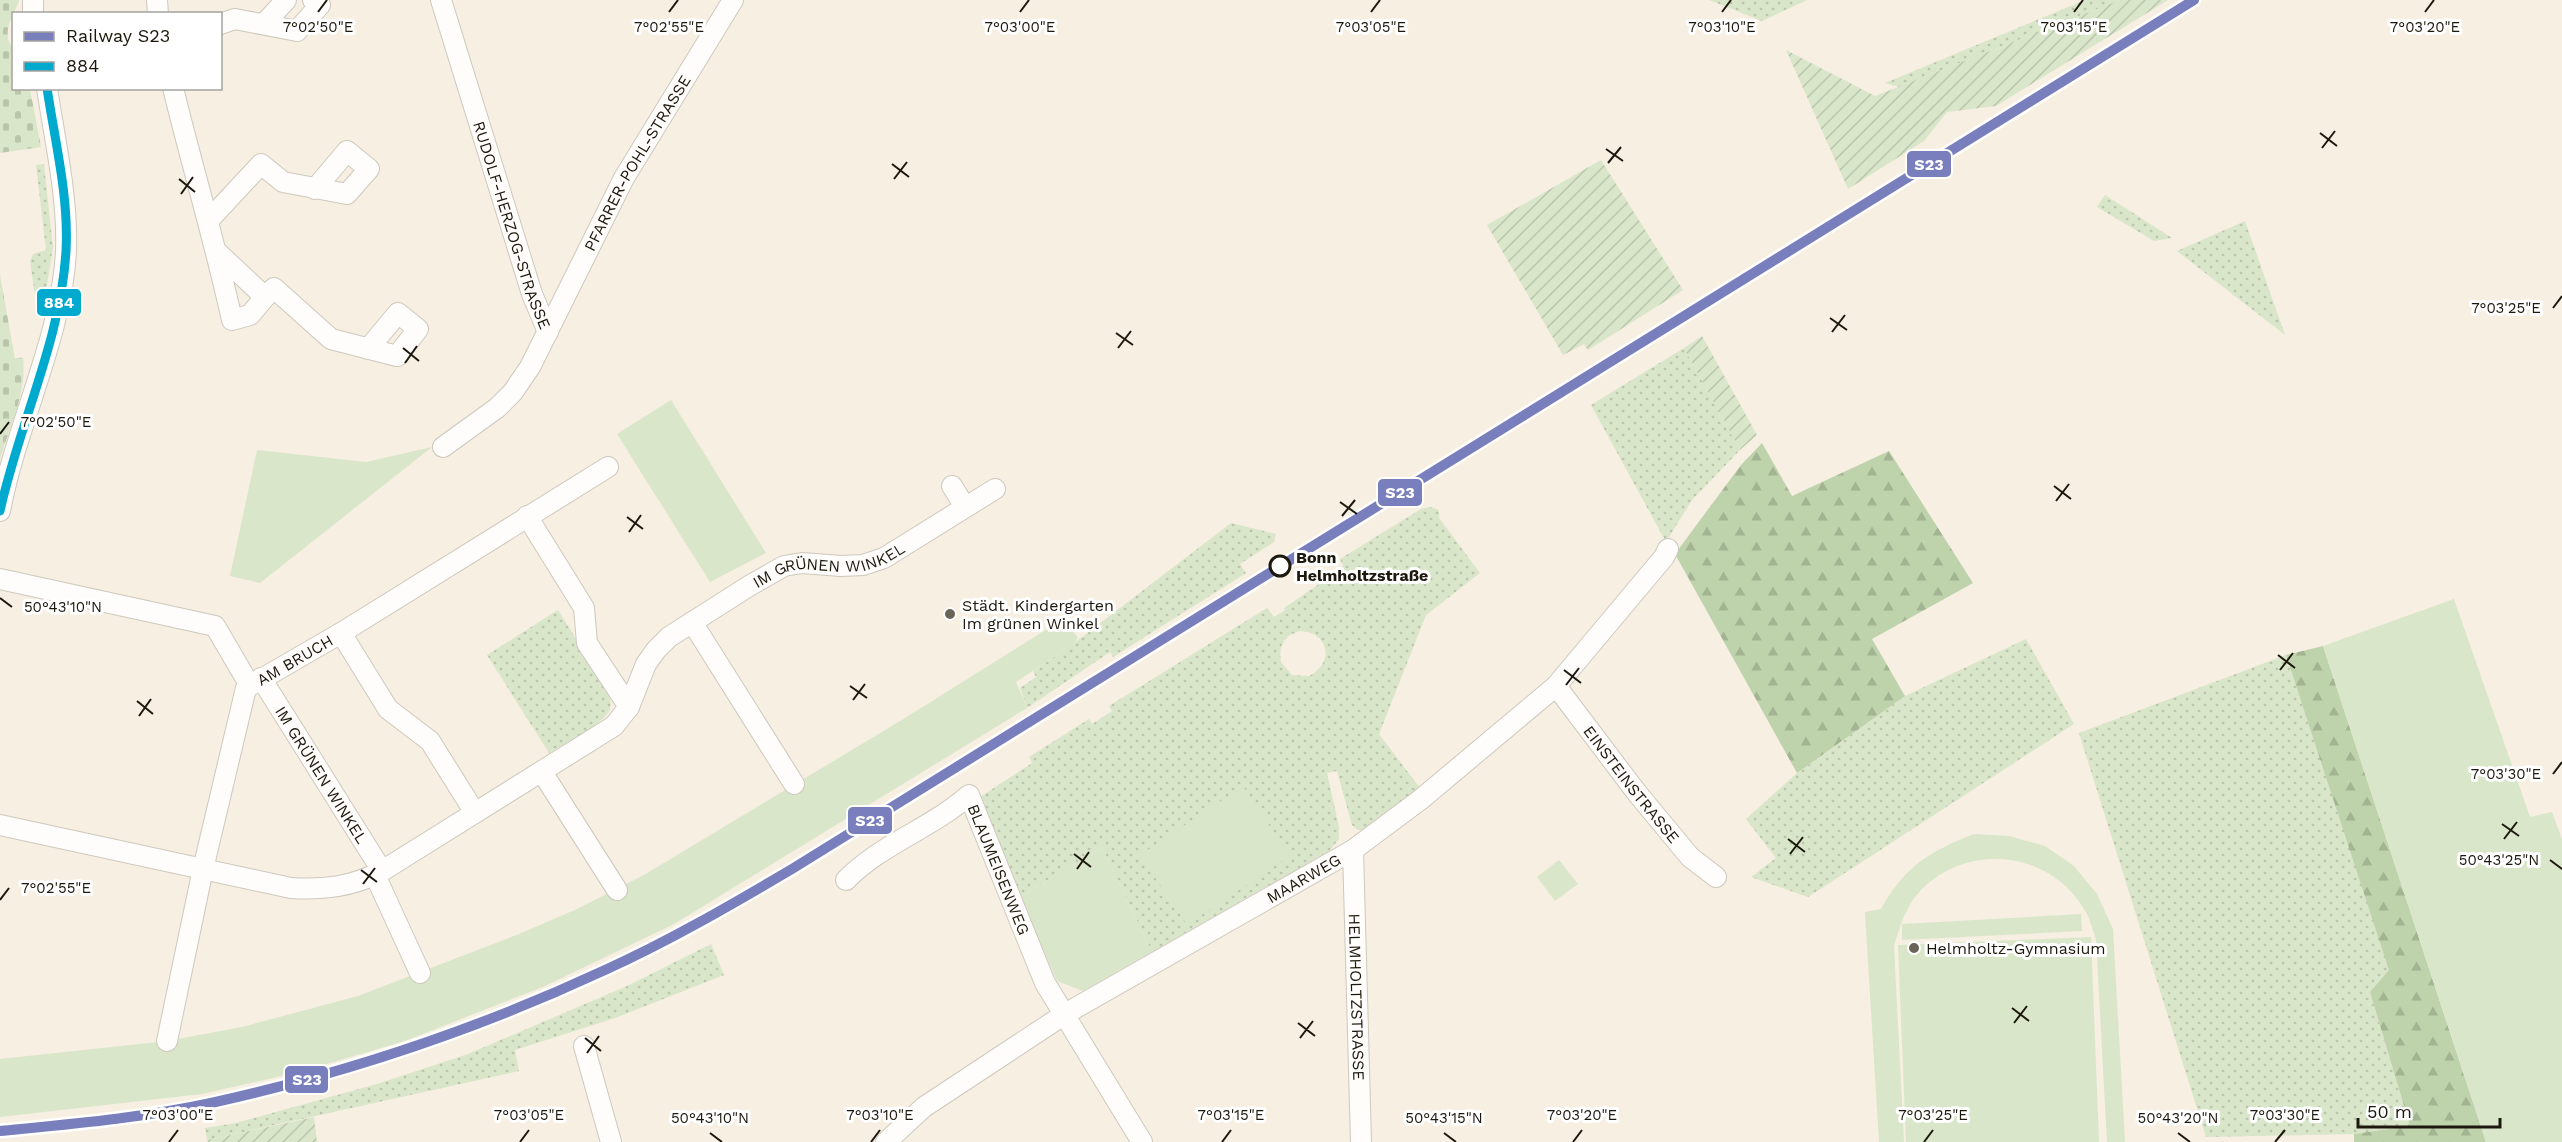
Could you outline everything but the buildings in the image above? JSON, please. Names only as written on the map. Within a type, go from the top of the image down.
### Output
[{"type":"street","points":[[264,24],[286,0]]},
{"type":"street","points":[[222,23],[235,20],[297,31],[320,5],[313,0]]},
{"type":"street","name":"RUDOLF-HERZOG-STRASSE","points":[[441,0],[532,294],[548,332],[530,367],[513,392],[496,408],[442,447]]},
{"type":"street","name":"PFARRER-POHL-STRASSE","points":[[548,332],[624,178],[733,0]]},
{"type":"street","points":[[0,511],[13,454],[57,310],[62,281],[65,217],[47,90]]},
{"type":"street","points":[[174,90],[209,220],[232,320],[250,315],[274,288],[331,339],[368,349]]},
{"type":"street","points":[[209,220],[261,165],[283,182],[315,189]]},
{"type":"street","points":[[217,252],[265,297]]},
{"type":"street","name":"AM BRUCH","points":[[0,579],[215,626],[255,681],[341,633],[608,467]]},
{"type":"street","points":[[952,486],[965,507]]},
{"type":"street","name":"IM GRÜNEN WINKEL","points":[[0,825],[291,888],[318,890],[342,887],[378,873],[614,726],[629,707],[646,664],[656,650],[669,637],[692,622],[784,566],[802,563],[863,565],[884,558],[994,489]]},
{"type":"street","points":[[527,516],[584,608],[586,643],[629,707]]},
{"type":"street","name":"MAARWEG","points":[[886,1142],[924,1107],[1065,1014],[1353,850],[1419,800],[1556,686],[1658,565],[1668,549]]},
{"type":"street","points":[[692,622],[794,784]]},
{"type":"street","name":"AM BRUCH","points":[[341,633],[388,709],[430,741],[475,813]]},
{"type":"street","points":[[167,1041],[240,708],[246,688],[255,681]]},
{"type":"street","name":"IM GRÜNEN WINKEL","points":[[255,681],[378,873],[420,973]]},
{"type":"street","name":"EINSTEINSTRASSE","points":[[1556,686],[1637,793],[1690,857],[1716,877]]},
{"type":"street","points":[[542,772],[617,890]]},
{"type":"street","name":"BLAUMEISENWEG","points":[[846,880],[860,865],[953,809],[969,795],[1045,983],[1065,1014]]},
{"type":"street","name":"HELMHOLTZSTRASSE","points":[[1353,850],[1361,1142]]},
{"type":"street","points":[[1065,1014],[1136,1139]]},
{"type":"street","points":[[584,1046],[611,1142]]},
{"type":"green space","points":[[0,0],[19,0],[12,12],[8,30],[12,47],[12,90],[30,90],[41,147],[0,153]]},
{"type":"green space","points":[[1709,0],[1807,0],[1762,21]]},
{"type":"green space","points":[[2085,0],[2120,0],[1899,87],[1885,83]]},
{"type":"green space","points":[[2120,0],[2168,0],[1996,106],[1947,112],[1924,141],[1848,189],[1786,50],[1875,96]]},
{"type":"green space","points":[[1601,160],[1683,290],[1588,350],[1584,344],[1563,355],[1487,225]]},
{"type":"green space","points":[[44,164],[53,248],[44,303],[35,296],[30,261],[33,254],[46,250],[36,165]]},
{"type":"green space","points":[[2105,195],[2172,238],[2154,241],[2097,207]]},
{"type":"green space","points":[[2245,221],[2285,335],[2177,251]]},
{"type":"green space","points":[[0,275],[15,359],[23,357],[24,370],[17,409],[0,459]]},
{"type":"green space","points":[[1702,336],[1757,435],[1740,450],[1684,348]]},
{"type":"green space","points":[[1684,348],[1740,450],[1692,500],[1666,542],[1591,405]]},
{"type":"green space","points":[[671,400],[766,553],[710,582],[617,434]]},
{"type":"green space","points":[[1762,443],[1792,496],[1889,451],[1973,583],[1872,639],[1905,696],[1797,773],[1675,554],[1741,465]]},
{"type":"green space","points":[[432,447],[260,583],[230,576],[257,450],[366,462]]},
{"type":"green space","points":[[1430,507],[1439,510],[1439,518],[1480,573],[1426,615],[1379,734],[1420,788],[1367,830],[1358,830],[1352,825],[1337,771],[1327,773],[1339,827],[1339,839],[1329,851],[1152,952],[1102,847],[1020,897],[980,797],[1032,763],[1029,757],[1089,719],[1092,724],[1112,711],[1109,706],[1267,608],[1274,617],[1285,610],[1284,608],[1343,566],[1340,559],[1421,509]],"holes":[[[1300,631],[1310,633],[1322,642],[1325,649],[1323,664],[1309,676],[1292,675],[1281,662],[1281,646],[1286,638],[1294,633]]]},
{"type":"green space","points":[[1231,523],[1276,534],[1274,542],[1240,564],[1246,573],[1113,657],[1110,652],[1027,708],[1020,688],[1036,677],[1033,671],[1073,644]]},
{"type":"green space","points":[[2454,599],[2530,817],[2552,812],[2562,839],[2562,1142],[2486,1142],[2323,646]]},
{"type":"green space","points":[[558,610],[606,687],[611,705],[609,711],[599,722],[549,753],[487,655]]},
{"type":"green space","points":[[1063,619],[1078,638],[1073,644],[1016,682],[1027,708],[674,924],[545,986],[405,1041],[303,1071],[202,1094],[0,1117],[0,1059],[167,1041],[242,1027],[358,996],[519,934],[577,909],[644,875],[905,718]]},
{"type":"green space","points":[[2026,639],[2074,724],[1808,897],[1751,877],[1776,858],[1746,819],[1797,773],[1905,696]]},
{"type":"green space","points":[[2323,646],[2486,1142],[2354,1142],[2354,1134],[2410,1126],[2370,992],[2389,970],[2286,655]]},
{"type":"green space","points":[[2286,655],[2390,970],[2370,992],[2410,1126],[2354,1134],[2206,1137],[2079,733]]},
{"type":"green space","points":[[1243,786],[1290,856],[1187,925],[1140,855]]},
{"type":"green space","points":[[1974,834],[2009,836],[2045,846],[2074,866],[2097,894],[2113,929],[2125,1142],[2107,1142],[2096,939],[2086,912],[2069,890],[2051,875],[2030,865],[2008,860],[1985,859],[1962,864],[1941,874],[1916,895],[1901,923],[1894,946],[1904,1142],[1879,1142],[1865,912],[1881,909],[1900,881],[1931,854]]},
{"type":"green space","points":[[1102,847],[1152,952],[1083,991],[1057,981],[1020,897]]},
{"type":"green space","points":[[1559,860],[1578,884],[1555,901],[1537,877]]},
{"type":"green space","points":[[2081,914],[2082,931],[1902,940],[1902,924]]},
{"type":"green space","points":[[2091,937],[2099,1142],[1906,1142],[1898,945]]},
{"type":"green space","points":[[711,944],[724,975],[615,1018],[515,1050],[519,1071],[207,1140],[205,1128],[236,1123],[377,1084],[468,1054],[625,987]]},
{"type":"green space","points":[[314,1117],[317,1142],[208,1142],[207,1140]]},
{"type":"rail line","name":"S23","points":[[0,1131],[159,1113],[211,1103],[312,1078],[460,1030],[557,991],[653,947],[792,869],[2194,0]]},
{"type":"transit line","name":"884","points":[[0,511],[48,349],[63,284],[66,251],[65,210],[61,170],[47,90]]},
{"type":"place","name":"Bonn Helmholtzstraße","points":[[1280,566]]},
{"type":"place","name":"Städt. Kindergarten Im grünen Winkel","points":[[950,614]]},
{"type":"place","name":"Helmholtz-Gymnasium","points":[[1914,948]]}]
